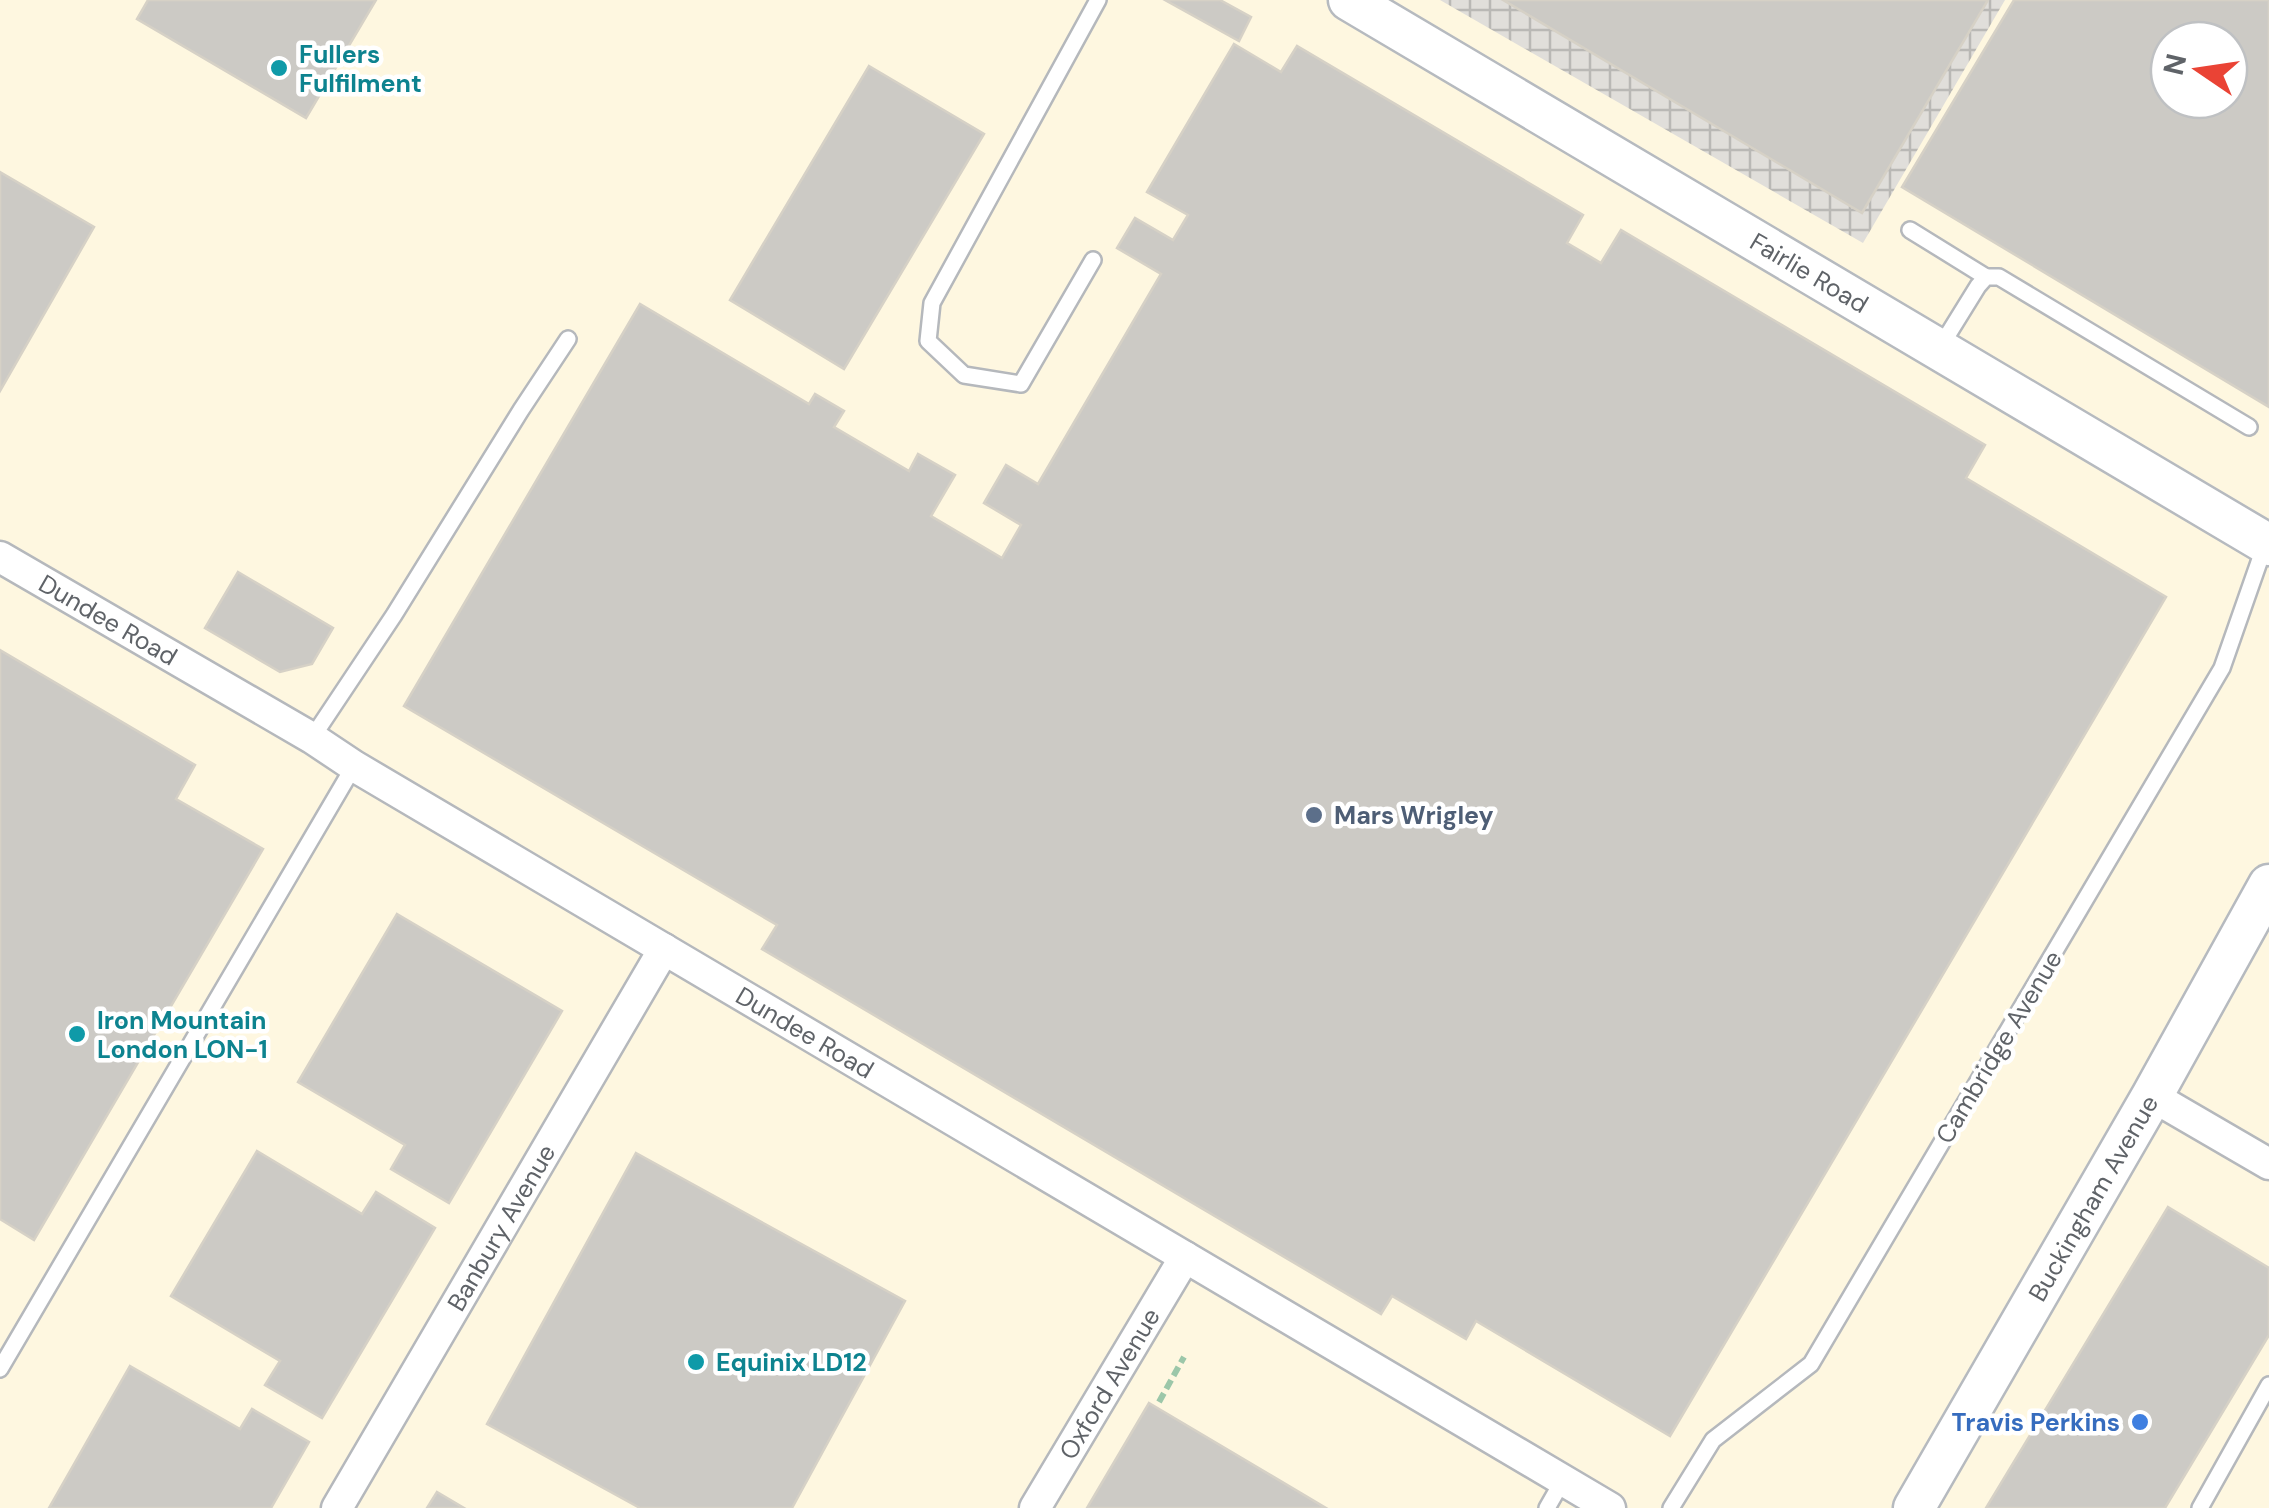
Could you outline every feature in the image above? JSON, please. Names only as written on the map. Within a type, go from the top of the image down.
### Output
[{"type":"street","name":"Fairlie Road","points":[[1349,0],[2268,541]]},
{"type":"street","name":"Dundee Road","points":[[0,557],[1610,1508]]},
{"type":"street","name":"Buckingham Avenue","points":[[1914,1508],[2269,885]]},
{"type":"street","name":"Banbury Avenue","points":[[338,1508],[664,949]]},
{"type":"street","points":[[2152,1096],[2269,1164]]},
{"type":"street","name":"Oxford Avenue","points":[[1034,1508],[1186,1257]]},
{"type":"lane","points":[[1093,260],[1021,384],[964,376],[928,340],[932,303],[1098,0]]},
{"type":"lane","points":[[1910,230],[1986,278],[1999,277],[2250,427]]},
{"type":"lane","points":[[1939,349],[1986,278]]},
{"type":"lane","points":[[312,738],[568,340]]},
{"type":"lane","name":"Cambridge Avenue","points":[[1671,1508],[1714,1440],[1812,1364],[2222,668],[2268,541]]},
{"type":"lane","points":[[0,1368],[354,766]]},
{"type":"lane","points":[[2200,1508],[2269,1385]]},
{"type":"lane","points":[[1547,1508],[1563,1480]]},
{"type":"path","points":[[1159,1402],[1184,1357]]},
{"type":"shaded area","points":[[0,0],[2269,0],[2269,1508],[0,1508]]},
{"type":"shaded area","points":[[1440,0],[2005,0],[1863,243]]},
{"type":"building","name":"Fullers Fulfilment","points":[[148,0],[376,0],[306,118],[137,19]]},
{"type":"building","points":[[1165,0],[1220,0],[1251,17],[1239,41]]},
{"type":"building","points":[[1503,0],[1988,0],[1862,213]]},
{"type":"building","points":[[2014,0],[2269,0],[2269,407],[1902,187]]},
{"type":"building","name":"Mars Wrigley","points":[[1234,44],[1281,72],[1297,46],[1583,215],[1567,243],[1601,263],[1621,230],[1985,445],[1966,478],[2166,597],[1670,1436],[1476,1321],[1466,1339],[1392,1296],[1381,1314],[762,949],[777,925],[404,706],[640,304],[809,404],[815,394],[844,411],[834,427],[909,471],[918,454],[955,475],[931,516],[1002,558],[1021,525],[984,503],[1006,465],[1038,484],[1161,274],[1117,248],[1135,218],[1173,240],[1188,215],[1147,192]]},
{"type":"building","points":[[869,66],[984,134],[844,369],[730,300]]},
{"type":"building","points":[[0,172],[94,227],[0,391]]},
{"type":"building","points":[[238,572],[333,628],[312,664],[280,672],[205,628]]},
{"type":"building","name":"Iron Mountain London LON-1","points":[[0,650],[195,765],[176,799],[263,849],[34,1240],[0,1219]]},
{"type":"building","points":[[397,914],[562,1011],[449,1203],[391,1169],[405,1145],[298,1082]]},
{"type":"building","points":[[257,1151],[362,1214],[376,1192],[435,1228],[322,1418],[265,1385],[280,1361],[171,1296]]},
{"type":"building","name":"Equinix LD12","points":[[636,1153],[905,1301],[792,1508],[640,1508],[487,1424]]},
{"type":"building","points":[[2168,1207],[2269,1268],[2269,1335],[2165,1508],[1986,1508]]},
{"type":"building","points":[[130,1366],[240,1429],[252,1409],[309,1442],[271,1508],[49,1508]]},
{"type":"building","points":[[1149,1403],[1326,1508],[1087,1508]]},
{"type":"building","points":[[437,1492],[464,1508],[427,1508]]},
{"type":"place","name":"Fullers Fulfilment","points":[[279,68]]},
{"type":"place","name":"Mars Wrigley","points":[[1314,815]]},
{"type":"place","name":"Iron Mountain London LON-1","points":[[77,1034]]},
{"type":"place","name":"Equinix LD12","points":[[696,1362]]},
{"type":"place","name":"Travis Perkins","points":[[2140,1422]]}]
